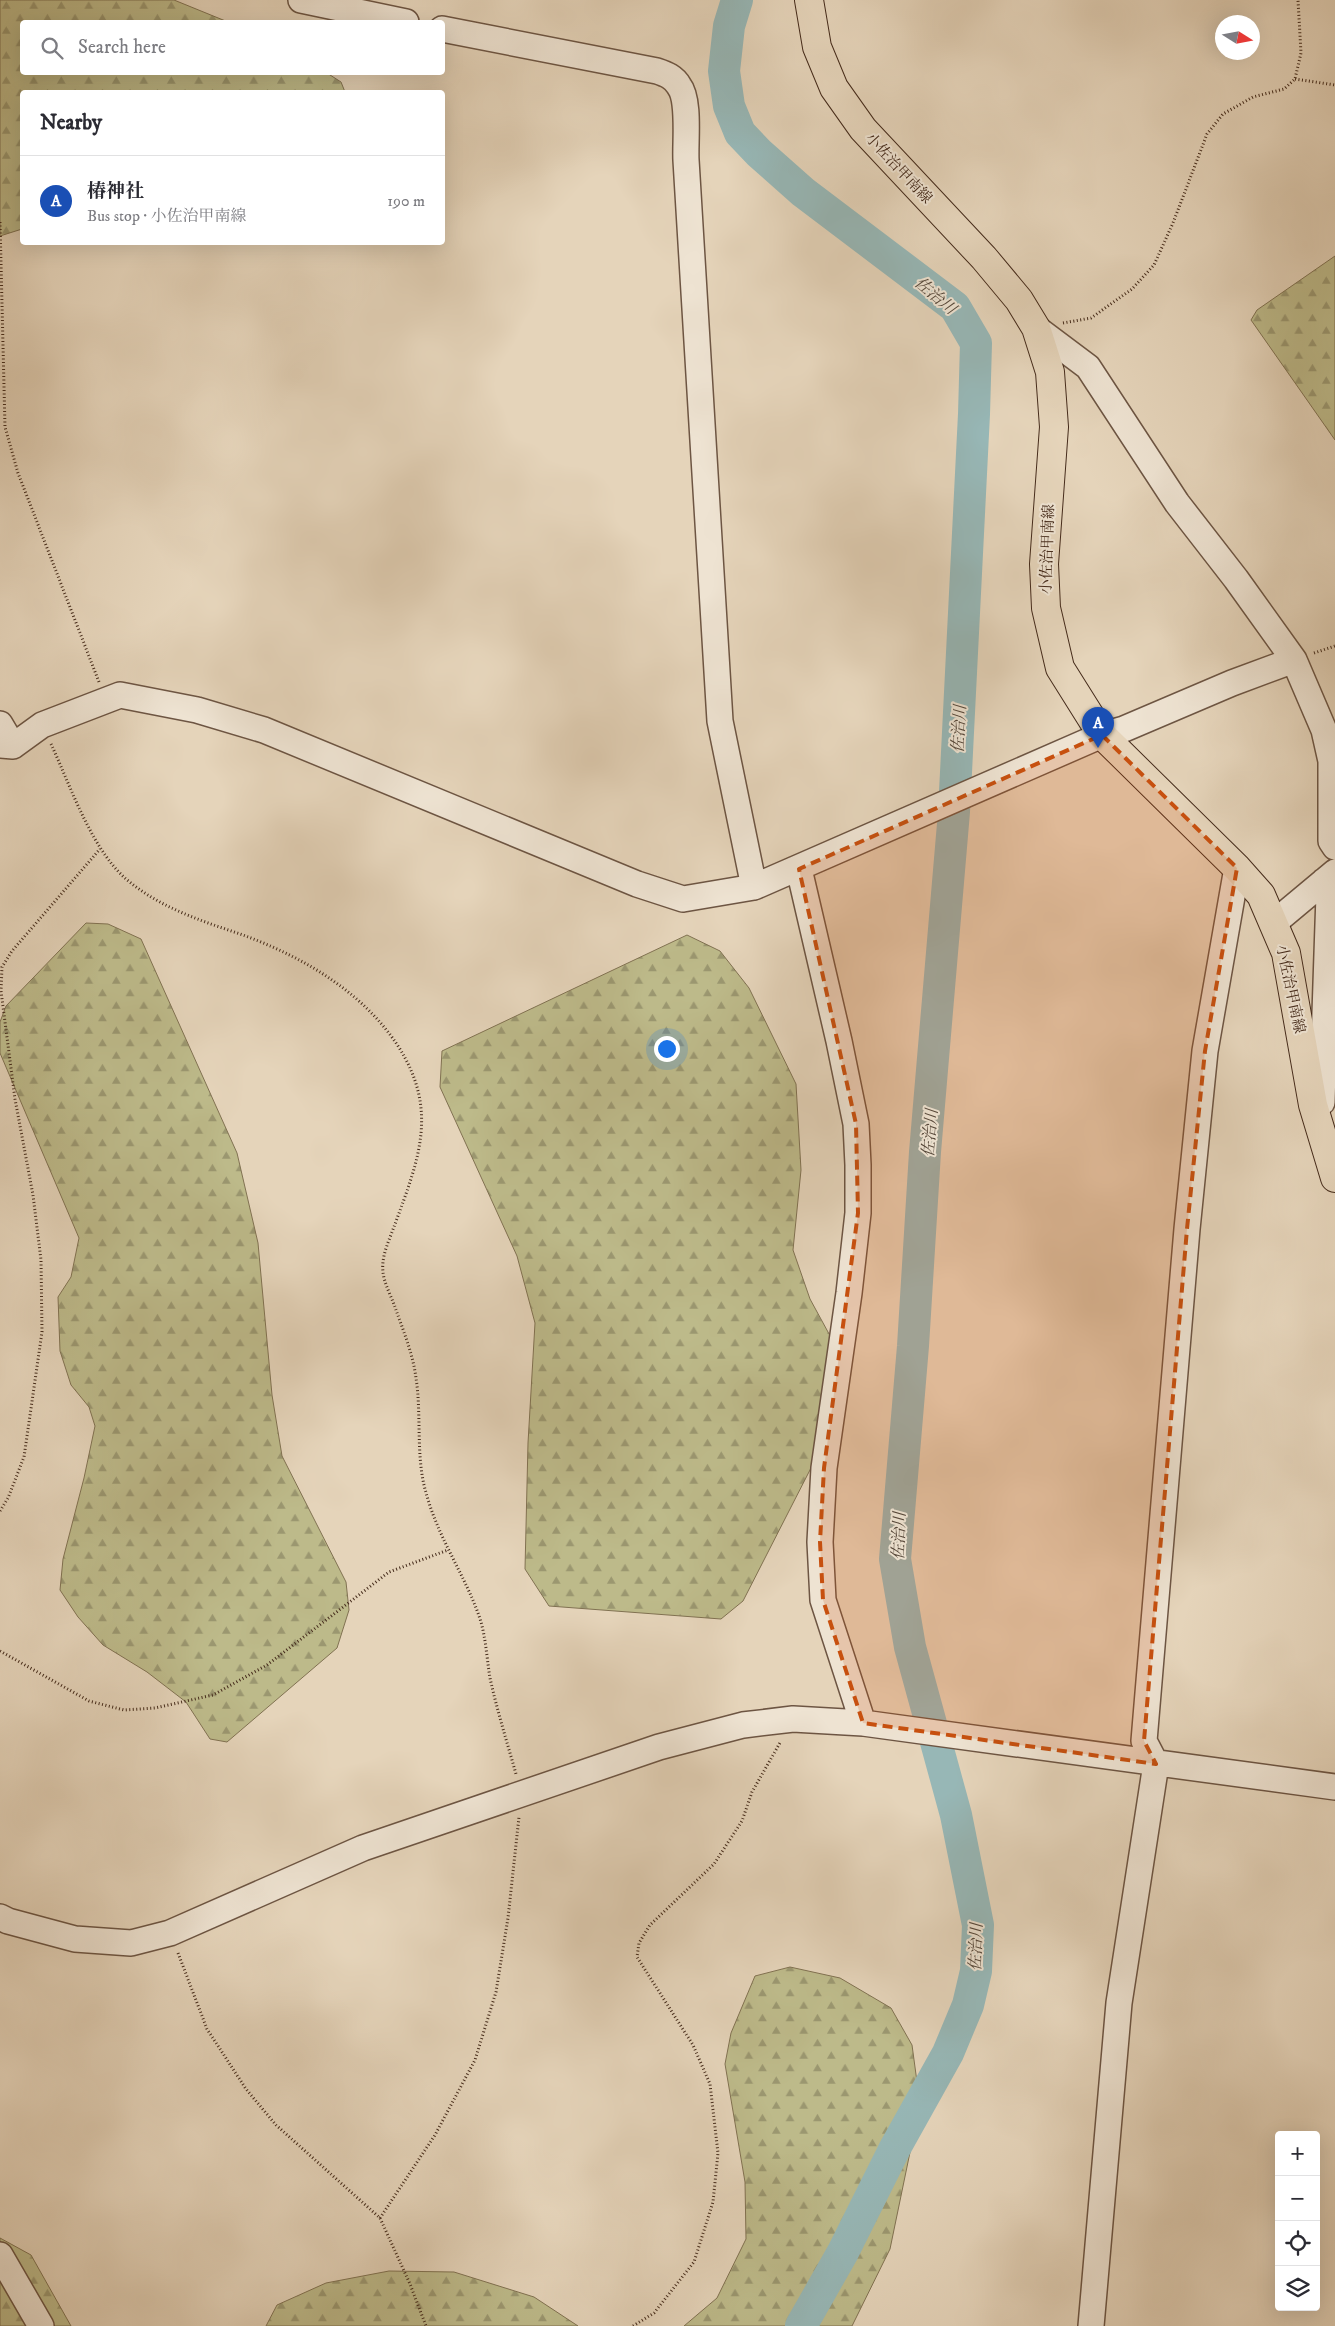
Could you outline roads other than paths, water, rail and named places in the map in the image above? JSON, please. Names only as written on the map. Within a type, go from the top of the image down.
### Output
[{"type":"main road","name":"小佐治甲南線","points":[[809,0],[817,47],[834,88],[863,129],[984,258],[1019,300],[1036,328],[1050,372],[1054,428],[1044,564],[1046,608],[1060,668],[1102,735],[1237,868],[1261,895],[1286,953],[1313,1105],[1335,1178]]},
{"type":"street","points":[[300,0],[396,20]]},
{"type":"street","points":[[445,31],[657,71],[670,75],[680,86],[685,101],[687,180],[720,721],[754,887]]},
{"type":"street","points":[[1036,328],[1088,367],[1177,503],[1236,579],[1294,660],[1324,730],[1330,761],[1331,841],[1335,847]]},
{"type":"street","points":[[0,724],[7,746],[42,725],[120,695],[197,710],[264,730],[628,880],[683,899],[754,887],[799,869],[1102,735],[1124,729],[1232,683],[1294,660]]},
{"type":"street","points":[[1091,2326],[1119,2003],[1156,1764],[1144,1741],[1186,1229],[1205,1051],[1237,868]]},
{"type":"street","points":[[799,869],[839,1041],[856,1124],[858,1213],[849,1293],[824,1468],[820,1542],[822,1600],[863,1723]]},
{"type":"street","points":[[1274,923],[1330,877]]},
{"type":"street","points":[[1313,1105],[1322,1102],[1330,877]]},
{"type":"street","points":[[0,1917],[8,1921],[75,1939],[131,1943],[170,1933],[363,1848],[522,1793],[659,1747],[743,1725],[793,1719],[863,1723],[918,1732],[1335,1787]]},
{"type":"street","points":[[0,2255],[41,2326]]},
{"type":"waterway","name":"佐治川","points":[[737,0],[729,26],[724,71],[729,106],[740,133],[759,153],[803,192],[955,307],[976,343],[954,812],[925,1152],[913,1346],[895,1559],[910,1647],[956,1815],[978,1925],[976,1971],[968,2005],[948,2053],[895,2148],[843,2252],[801,2326]]},
{"type":"place","name":"椿神社","points":[[1098,748]]}]
